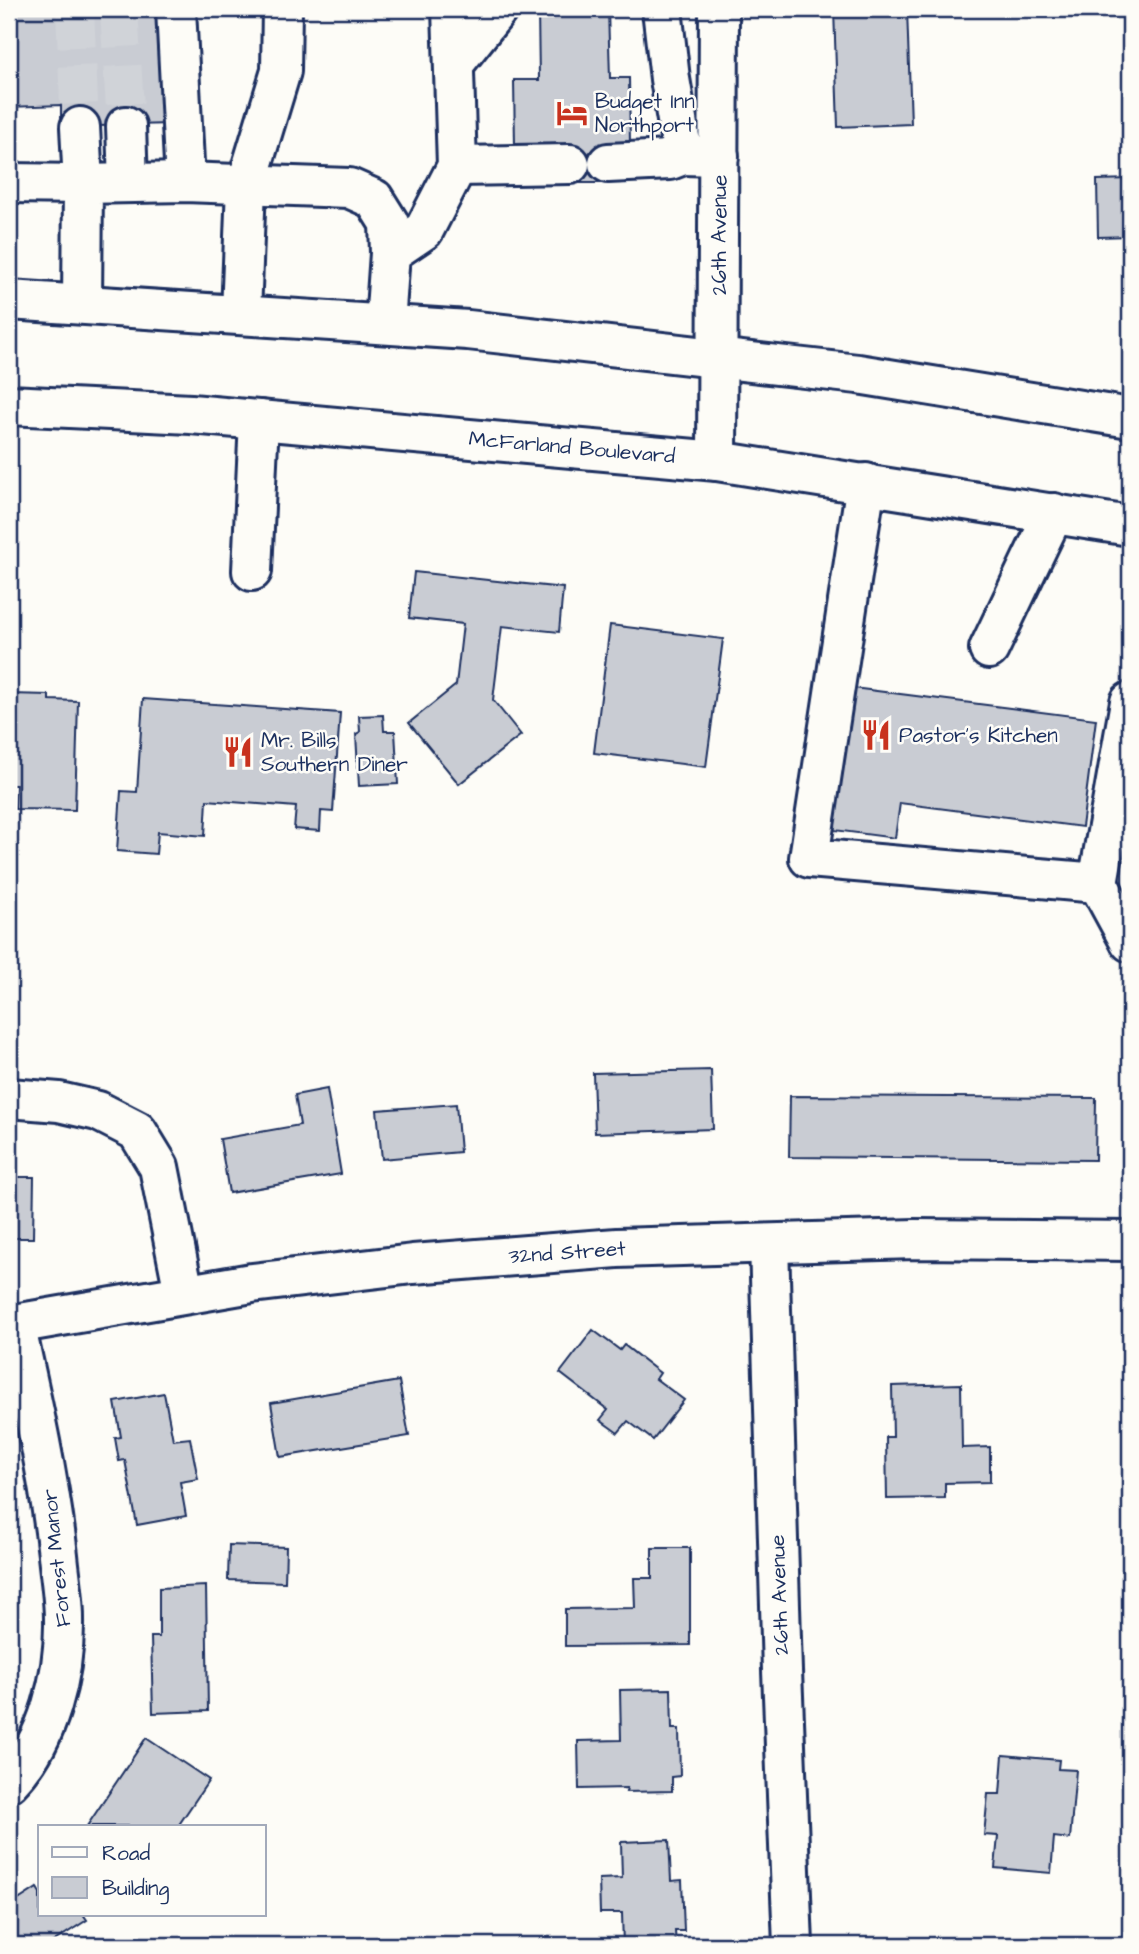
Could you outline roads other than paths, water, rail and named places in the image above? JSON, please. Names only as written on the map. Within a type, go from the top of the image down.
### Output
[{"type":"main road","points":[[176,9],[185,182]]},
{"type":"main road","points":[[240,314],[246,186],[281,71],[282,9]]},
{"type":"main road","points":[[390,253],[424,230],[457,166],[452,9]]},
{"type":"main road","points":[[454,64],[498,9]]},
{"type":"main road","points":[[608,163],[670,160],[701,155],[670,79],[662,9]]},
{"type":"main road","name":"26th Avenue","points":[[717,461],[718,357],[701,155],[719,9]]},
{"type":"main road","points":[[126,126],[128,183]]},
{"type":"main road","points":[[80,127],[83,184],[82,304]]},
{"type":"main road","points":[[457,166],[570,164]]},
{"type":"main road","points":[[9,183],[185,182],[349,188],[374,199],[389,223],[390,253],[385,324]]},
{"type":"main road","points":[[9,300],[468,330],[858,374],[1130,418]]},
{"type":"main road","name":"McFarland Boulevard","points":[[9,405],[191,414],[717,461],[1130,526]]},
{"type":"main road","points":[[252,571],[259,420]]},
{"type":"main road","points":[[866,483],[809,858],[1098,883]]},
{"type":"main road","points":[[989,649],[1054,513]]},
{"type":"main road","points":[[1130,702],[1098,883],[1130,942]]},
{"type":"main road","points":[[9,1098],[59,1102],[98,1111],[137,1131],[159,1167],[184,1293]]},
{"type":"main road","name":"32nd Street","points":[[12,1325],[184,1293],[413,1264],[617,1248],[915,1239],[1130,1241]]},
{"type":"main road","name":"26th Avenue","points":[[769,1244],[793,1945]]},
{"type":"main road","name":"Forest Manor","points":[[9,1782],[37,1742],[52,1702],[62,1659],[65,1617],[51,1492],[12,1325]]},
{"type":"tunnel","points":[[75,9],[80,127]]},
{"type":"tunnel","points":[[119,9],[126,126]]},
{"type":"place","name":"Budget Inn Northport","points":[[572,113]]},
{"type":"place","name":"Pastor's Kitchen","points":[[876,735]]},
{"type":"place","name":"Mr. Bills Southern Diner","points":[[238,752]]}]
